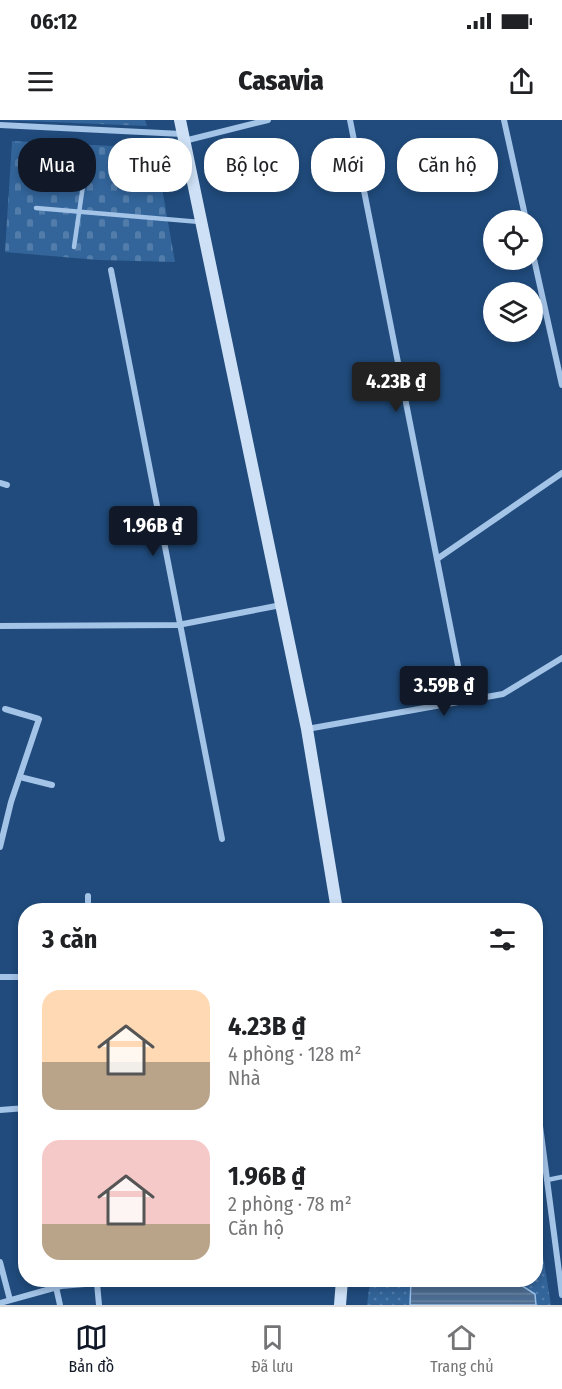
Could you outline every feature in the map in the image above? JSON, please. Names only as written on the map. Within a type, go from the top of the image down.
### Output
[{"type":"street","points":[[180,120],[183,138]]},
{"type":"street","points":[[0,125],[183,138],[268,120]]},
{"type":"street","points":[[350,120],[465,701]]},
{"type":"street","points":[[504,120],[524,210]]},
{"type":"street","points":[[192,182],[307,729],[336,903]]},
{"type":"street","points":[[111,270],[178,625],[222,839]]},
{"type":"street","points":[[536,270],[562,385]]},
{"type":"street","points":[[437,558],[562,473]]},
{"type":"street","points":[[0,626],[178,625],[281,605]]},
{"type":"street","points":[[307,729],[503,694],[562,658]]},
{"type":"street","points":[[0,847],[39,719],[5,709]]},
{"type":"street","points":[[20,777],[52,785]]},
{"type":"street","points":[[88,896],[88,903]]},
{"type":"street","points":[[0,977],[18,977]]},
{"type":"street","points":[[0,1110],[18,1109]]},
{"type":"street","points":[[543,1149],[562,1295]]},
{"type":"street","points":[[0,1262],[10,1300]]},
{"type":"street","points":[[0,1303],[56,1287],[60,1305]]},
{"type":"street","points":[[97,1287],[99,1305]]},
{"type":"street","points":[[340,1305],[341,1287]]},
{"type":"lane","points":[[74,247],[82,192]]},
{"type":"lane","points":[[36,208],[200,222]]},
{"type":"lane","points":[[547,1180],[562,1177]]},
{"type":"green space","points":[[2,120],[145,120],[147,126]]},
{"type":"green space","points":[[12,141],[18,141],[18,192],[96,192],[96,145],[108,146],[108,192],[163,192],[175,262],[98,260],[5,252]]},
{"type":"green space","points":[[543,1256],[551,1305],[367,1305],[369,1287],[543,1287]]},
{"type":"shaded area","points":[[411,1287],[524,1287],[535,1294],[536,1305],[410,1305]]}]
